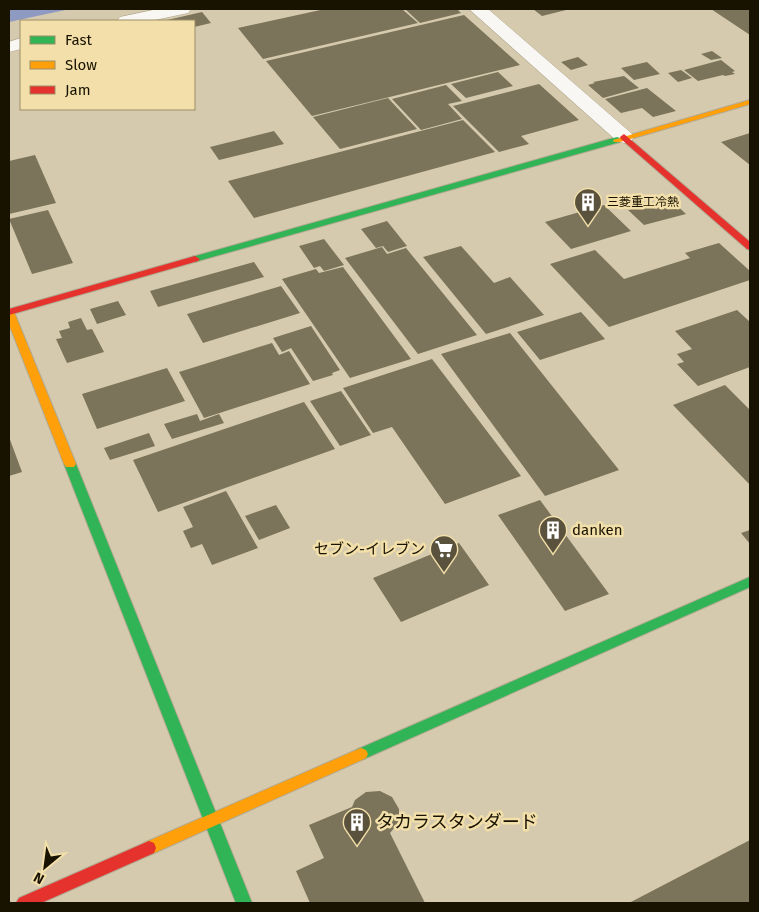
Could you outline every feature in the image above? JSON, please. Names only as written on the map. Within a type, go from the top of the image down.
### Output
[{"type":"street","points":[[131,20],[182,9]]},
{"type":"street","points":[[478,9],[750,247]]},
{"type":"street","points":[[244,903],[10,318],[624,137],[750,102]]},
{"type":"street","points":[[24,903],[750,582]]},
{"type":"water","points":[[9,9],[70,9],[9,22]]},
{"type":"building","points":[[325,9],[402,9],[418,23],[263,59],[238,28]]},
{"type":"building","points":[[405,9],[457,9],[461,13],[420,23]]},
{"type":"building","points":[[533,9],[570,9],[542,16]]},
{"type":"building","points":[[711,9],[750,9],[750,35]]},
{"type":"building","points":[[202,12],[211,23],[195,27],[195,20],[167,20]]},
{"type":"building","points":[[464,15],[520,65],[312,116],[266,61]]},
{"type":"building","points":[[712,51],[722,58],[711,60],[701,54]]},
{"type":"building","points":[[578,57],[588,65],[571,70],[561,62]]},
{"type":"building","points":[[721,60],[735,71],[732,72],[735,74],[698,81],[684,70]]},
{"type":"building","points":[[647,62],[660,74],[634,80],[621,68]]},
{"type":"building","points":[[681,70],[692,78],[678,82],[668,73]]},
{"type":"building","points":[[498,72],[513,86],[466,98],[451,84]]},
{"type":"building","points":[[624,76],[639,88],[603,98],[588,85],[595,83],[593,82]]},
{"type":"building","points":[[539,84],[579,120],[521,136],[529,144],[499,152],[453,106]]},
{"type":"building","points":[[446,85],[462,101],[448,104],[462,119],[421,130],[392,99]]},
{"type":"building","points":[[647,88],[676,111],[653,117],[642,108],[621,113],[605,99]]},
{"type":"building","points":[[388,98],[417,129],[340,149],[313,117]]},
{"type":"building","points":[[463,120],[495,152],[254,218],[228,181]]},
{"type":"building","points":[[274,131],[284,144],[219,160],[210,147]]},
{"type":"building","points":[[750,133],[750,165],[721,142]]},
{"type":"building","points":[[35,155],[56,203],[9,214],[9,161]]},
{"type":"building","points":[[670,199],[686,214],[644,225],[628,210]]},
{"type":"building","name":"三菱重工冷熱","points":[[604,205],[631,231],[571,249],[545,222]]},
{"type":"building","points":[[48,210],[73,263],[32,274],[9,219]]},
{"type":"building","points":[[387,221],[407,246],[388,252],[383,246],[376,248],[361,229]]},
{"type":"building","points":[[324,239],[344,265],[324,271],[320,266],[314,268],[299,246]]},
{"type":"building","points":[[719,243],[750,271],[750,280],[609,327],[550,264],[595,250],[624,279],[690,258],[685,253]]},
{"type":"building","points":[[461,246],[494,283],[510,277],[544,315],[486,334],[423,257]]},
{"type":"building","points":[[382,247],[387,254],[406,248],[477,335],[418,354],[345,258]]},
{"type":"building","points":[[254,262],[264,277],[158,307],[150,291]]},
{"type":"building","points":[[343,267],[411,359],[350,378],[282,279],[316,269],[319,273]]},
{"type":"building","points":[[281,286],[300,313],[203,343],[187,314]]},
{"type":"building","points":[[118,301],[126,315],[97,324],[90,309]]},
{"type":"building","points":[[737,310],[750,322],[750,367],[698,386],[677,364],[684,362],[677,354],[692,349],[675,331]]},
{"type":"building","points":[[581,312],[605,339],[540,360],[517,332]]},
{"type":"building","points":[[81,318],[87,330],[92,329],[104,352],[67,363],[56,339],[62,338],[59,331],[70,328],[68,322]]},
{"type":"building","points":[[311,326],[340,370],[332,373],[333,375],[313,381],[291,348],[282,352],[273,338]]},
{"type":"building","points":[[510,333],[619,470],[545,496],[441,354]]},
{"type":"building","points":[[272,343],[279,355],[289,351],[310,384],[204,418],[179,372]]},
{"type":"building","points":[[432,359],[521,476],[445,504],[392,427],[373,433],[343,388]]},
{"type":"building","points":[[167,368],[185,401],[97,429],[82,394]]},
{"type":"building","points":[[725,385],[750,410],[750,485],[673,405]]},
{"type":"building","points":[[341,391],[371,435],[340,446],[310,401]]},
{"type":"building","points":[[304,402],[335,449],[158,512],[133,460]]},
{"type":"building","points":[[197,414],[200,421],[219,414],[224,423],[172,439],[164,424]]},
{"type":"building","points":[[149,433],[155,446],[110,460],[104,448]]},
{"type":"building","points":[[9,437],[22,472],[9,476]]},
{"type":"building","points":[[226,491],[258,548],[212,565],[202,544],[191,548],[183,531],[193,527],[183,507]]},
{"type":"building","name":"danken","points":[[540,500],[609,594],[565,611],[498,515]]},
{"type":"building","points":[[276,505],[290,528],[259,540],[245,516]]},
{"type":"building","points":[[750,530],[750,544],[741,533]]},
{"type":"building","points":[[459,543],[489,585],[401,622],[373,578]]},
{"type":"building","name":"タカラスタンダード","points":[[380,791],[392,797],[399,809],[399,822],[390,833],[425,903],[310,903],[296,871],[324,858],[309,825],[352,807],[355,800],[366,792]]},
{"type":"building","points":[[750,840],[750,903],[629,903]]},
{"type":"traffic: fast","points":[[195,259],[617,140]]},
{"type":"traffic: fast","points":[[70,464],[244,903]]},
{"type":"traffic: fast","points":[[361,754],[750,582]]},
{"type":"traffic: slow","points":[[617,140],[750,102]]},
{"type":"traffic: slow","points":[[9,312],[70,464]]},
{"type":"traffic: slow","points":[[149,848],[361,754]]},
{"type":"traffic: jam","points":[[624,137],[750,247]]},
{"type":"traffic: jam","points":[[9,312],[195,259]]},
{"type":"traffic: jam","points":[[24,903],[149,848]]},
{"type":"place","name":"三菱重工冷熱","points":[[588,226]]},
{"type":"place","name":"danken","points":[[553,554]]},
{"type":"place","name":"セブン-イレブン","points":[[444,573]]},
{"type":"place","name":"タカラスタンダード","points":[[357,846]]}]
